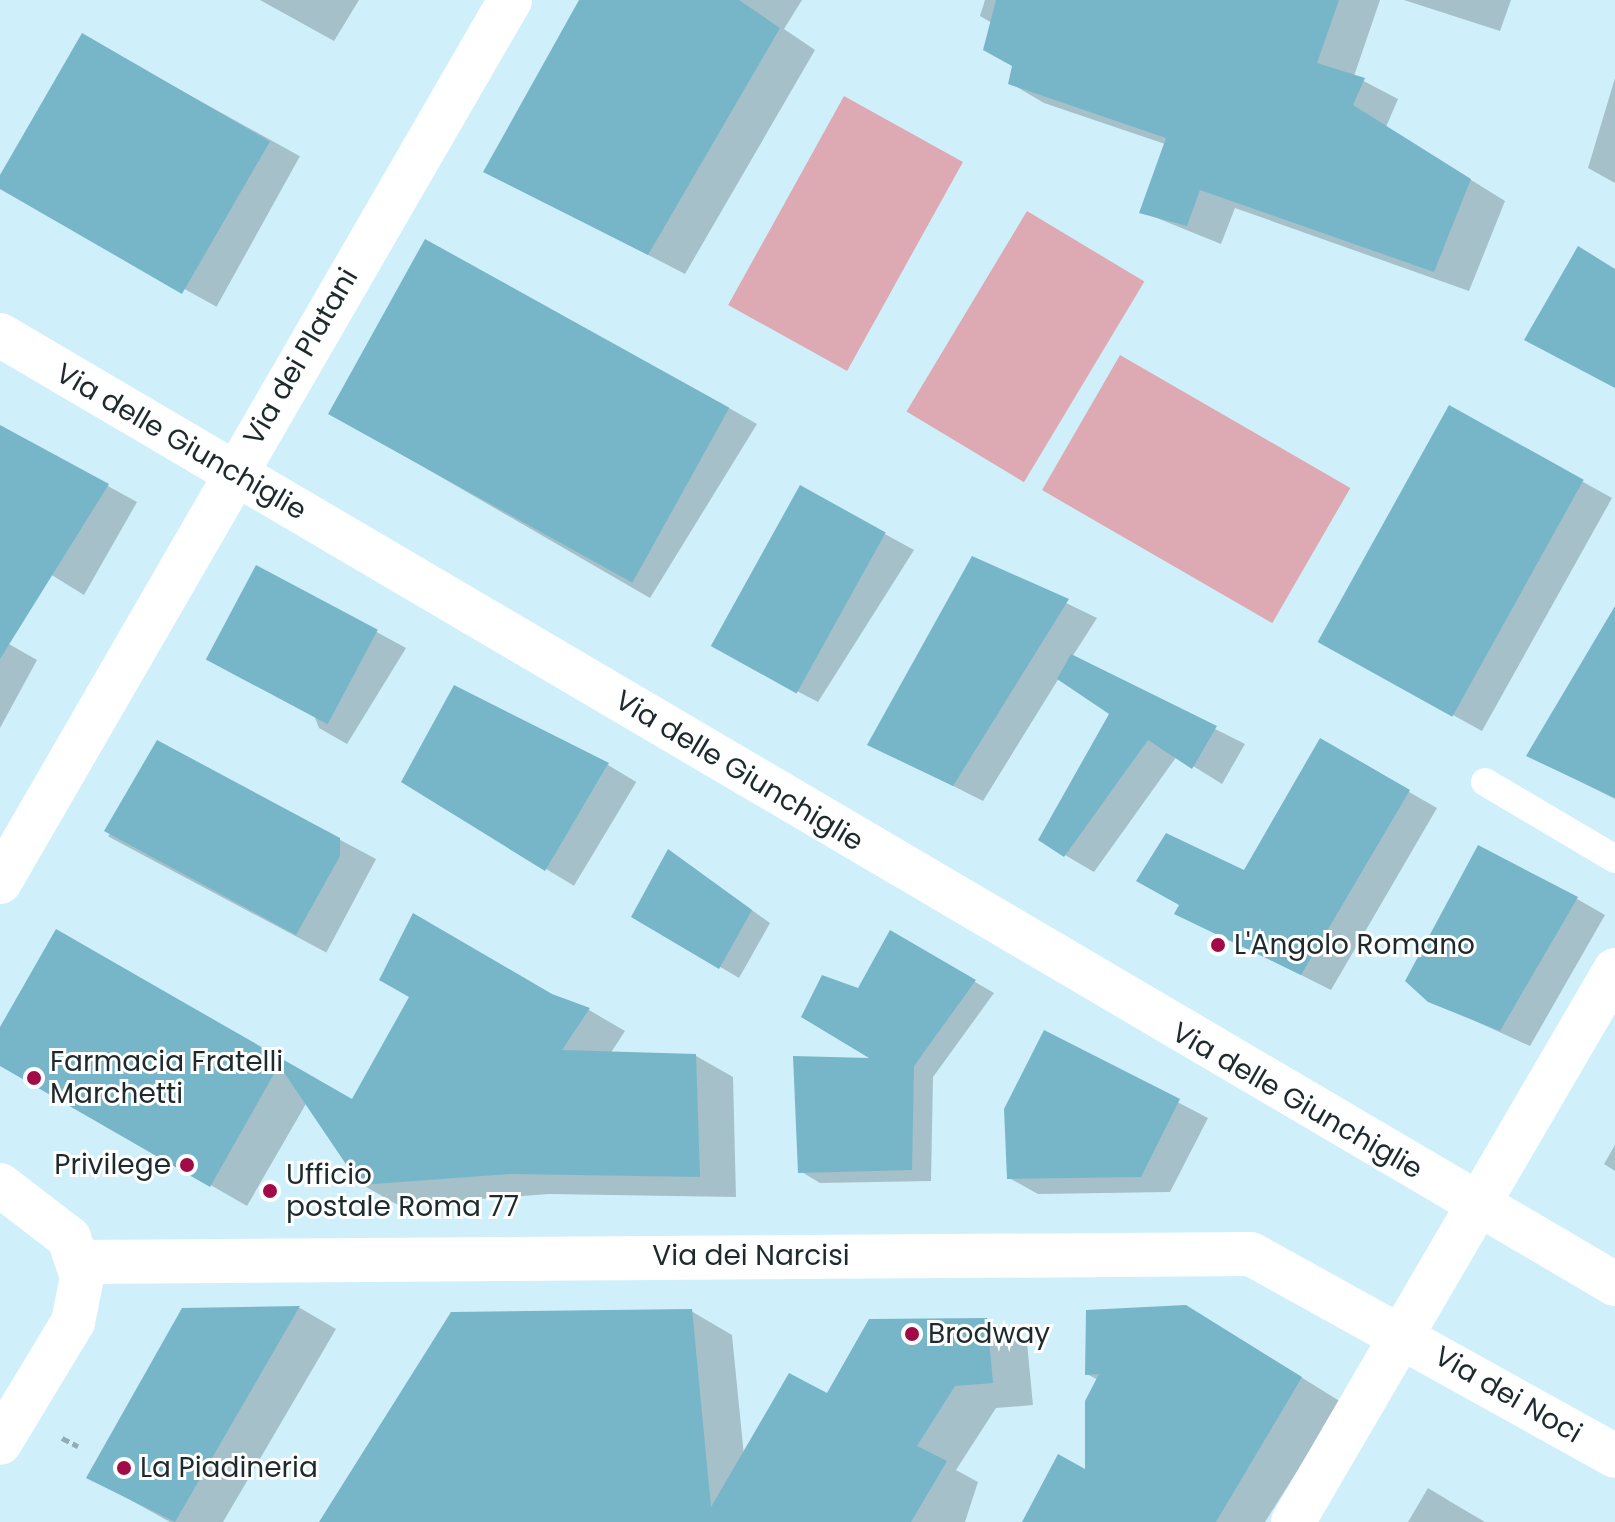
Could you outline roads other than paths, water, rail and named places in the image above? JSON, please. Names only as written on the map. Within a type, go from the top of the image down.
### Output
[{"type":"street","name":"Via dei Platani","points":[[0,882],[510,0]]},
{"type":"street","name":"Via delle Giunchiglie","points":[[0,335],[1478,1207]]},
{"type":"street","points":[[1293,1522],[1615,970]]},
{"type":"street","points":[[0,1185],[59,1227],[81,1262],[73,1322],[0,1443]]},
{"type":"street","points":[[1478,1207],[1615,1284]]},
{"type":"street","name":"Via dei Narcisi","points":[[81,1262],[1251,1254],[1402,1333]]},
{"type":"street","name":"Via dei Noci","points":[[1402,1333],[1615,1456]]},
{"type":"lane","points":[[1485,782],[1615,859]]},
{"type":"place","name":"L'Angolo Romano","points":[[1218,945]]},
{"type":"place","name":"Farmacia Fratelli Marchetti","points":[[34,1078]]},
{"type":"place","name":"Privilege","points":[[187,1165]]},
{"type":"place","name":"Ufficio postale Roma 77","points":[[270,1191]]},
{"type":"place","name":"Brodway","points":[[912,1334]]},
{"type":"place","name":"La Piadineria","points":[[124,1468]]}]
